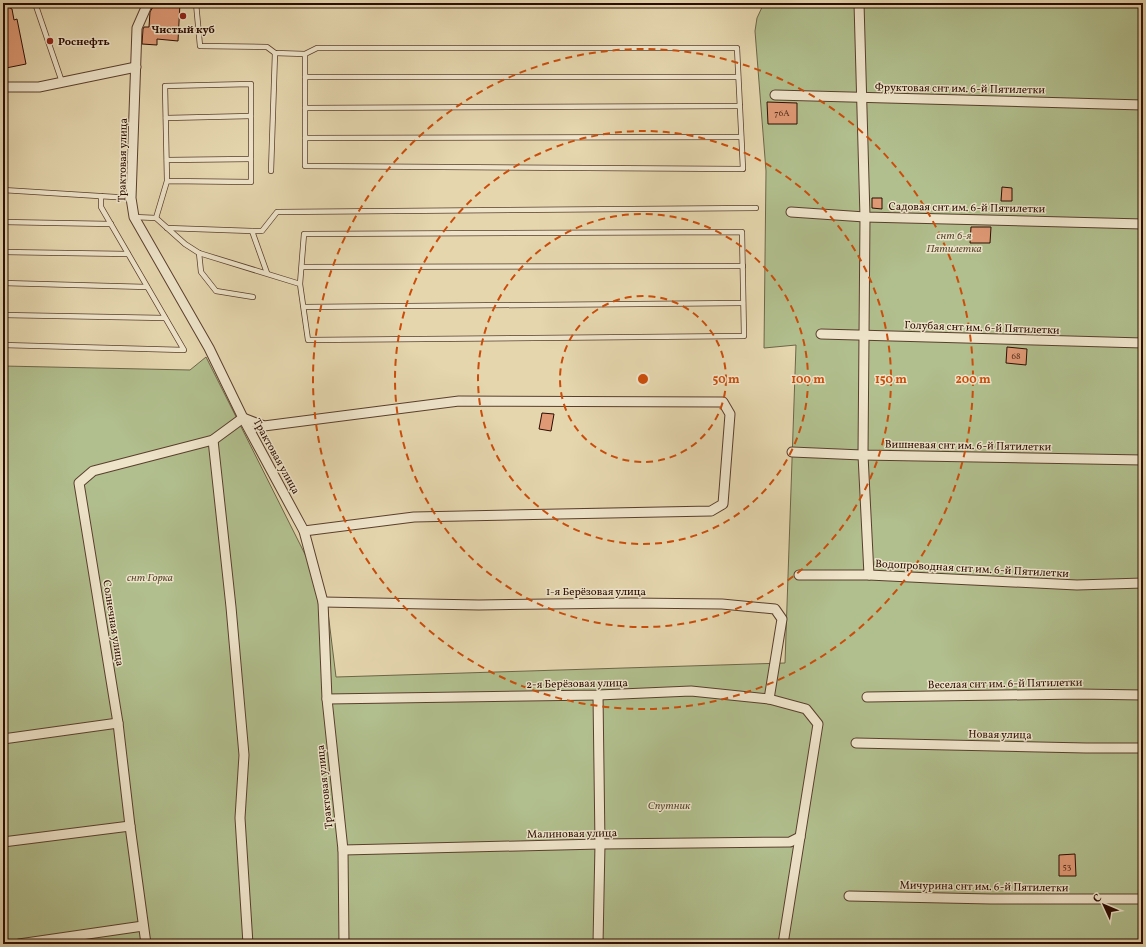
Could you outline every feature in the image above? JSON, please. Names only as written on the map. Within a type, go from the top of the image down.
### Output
[{"type":"street","name":"Трактовая улица","points":[[148,3],[138,28],[131,198],[134,217],[209,348],[243,418],[304,531],[323,602],[327,699],[342,850],[344,944]]},
{"type":"street","points":[[858,3],[865,217],[863,455],[869,575]]},
{"type":"street","points":[[3,87],[39,87],[136,67]]},
{"type":"street","name":"Фруктовая снт им. 6-й Пятилетки","points":[[775,95],[1143,105]]},
{"type":"street","name":"Садовая снт им. 6-й Пятилетки","points":[[791,212],[865,217],[1143,224]]},
{"type":"street","name":"Голубая снт им. 6-й Пятилетки","points":[[821,334],[1143,344]]},
{"type":"street","points":[[243,418],[264,426],[459,401],[723,402],[730,414],[723,504],[711,511],[414,517],[304,531]]},
{"type":"street","name":"Солнечная улица","points":[[146,944],[118,723],[79,483],[93,471],[213,440],[243,418]]},
{"type":"street","points":[[213,440],[231,607],[244,755],[240,818],[248,944]]},
{"type":"street","name":"Вишневая снт им. 6-й Пятилетки","points":[[792,452],[863,455],[1143,460]]},
{"type":"street","name":"Водопроводная снт им. 6-й Пятилетки","points":[[800,575],[869,575],[1078,585],[1143,583]]},
{"type":"street","name":"1-я Берёзовая улица","points":[[323,602],[478,604],[722,604],[775,609],[782,619],[769,699]]},
{"type":"street","name":"2-я Берёзовая улица","points":[[327,699],[598,695],[691,691],[769,699],[806,709],[818,724],[800,837]]},
{"type":"street","name":"Веселая снт им. 6-й Пятилетки","points":[[867,696],[1143,694]]},
{"type":"street","points":[[598,695],[600,844],[598,944]]},
{"type":"street","points":[[3,739],[118,723]]},
{"type":"street","name":"Новая улица","points":[[856,743],[1143,748]]},
{"type":"street","points":[[3,842],[130,826]]},
{"type":"street","points":[[783,944],[800,837]]},
{"type":"street","name":"Малиновая улица","points":[[342,850],[600,844],[790,842],[800,837]]},
{"type":"street","name":"Мичурина снт им. 6-й Пятилетки","points":[[849,896],[998,899],[1143,899]]},
{"type":"street","points":[[19,944],[143,926]]},
{"type":"lane","points":[[11,5],[29,3]]},
{"type":"lane","points":[[35,3],[62,82]]},
{"type":"lane","points":[[196,3],[200,46],[268,47],[276,53],[305,54],[317,48],[737,48],[743,168],[305,166],[305,54]]},
{"type":"lane","points":[[271,171],[276,53]]},
{"type":"lane","points":[[305,77],[738,77]]},
{"type":"lane","points":[[156,218],[167,181],[165,86],[251,84],[251,182],[167,181]]},
{"type":"lane","points":[[305,108],[740,106]]},
{"type":"lane","points":[[166,118],[251,116]]},
{"type":"lane","points":[[305,138],[741,137]]},
{"type":"lane","points":[[167,160],[251,159]]},
{"type":"lane","points":[[3,190],[131,198]]},
{"type":"lane","points":[[3,345],[184,350],[101,207],[101,196]]},
{"type":"lane","points":[[166,228],[252,232],[262,231],[277,212],[756,208]]},
{"type":"lane","points":[[134,217],[156,218],[185,244],[199,252],[300,284]]},
{"type":"lane","points":[[3,222],[111,224]]},
{"type":"lane","points":[[252,232],[267,273]]},
{"type":"lane","points":[[742,232],[743,266],[744,336],[308,340],[300,284],[304,234],[742,232]]},
{"type":"lane","points":[[3,252],[128,254]]},
{"type":"lane","points":[[199,252],[201,272],[216,291],[253,297]]},
{"type":"lane","points":[[302,267],[743,266]]},
{"type":"lane","points":[[3,283],[147,287]]},
{"type":"lane","points":[[304,307],[743,303]]},
{"type":"lane","points":[[3,315],[165,318]]},
{"type":"green space","points":[[764,3],[1143,3],[1143,944],[3,944],[3,366],[190,370],[206,357],[326,596],[336,677],[785,663],[796,345],[764,348],[766,171],[755,31],[757,18]]},
{"type":"building","points":[[3,3],[8,3],[8,7],[12,9],[14,20],[17,19],[26,64],[6,68],[3,53]]},
{"type":"building","points":[[158,3],[180,3],[178,41],[157,39],[157,45],[142,44],[143,29],[144,27],[149,27],[150,12],[154,5],[158,5]]},
{"type":"building","points":[[767,102],[797,103],[797,124],[768,124]]},
{"type":"building","points":[[1002,187],[1012,188],[1012,201],[1001,201]]},
{"type":"building","points":[[872,198],[882,198],[882,209],[872,208]]},
{"type":"building","points":[[971,227],[991,227],[990,243],[970,243]]},
{"type":"building","points":[[1007,347],[1027,349],[1026,365],[1006,363]]},
{"type":"building","points":[[542,413],[554,414],[551,431],[539,429]]},
{"type":"building","points":[[1075,854],[1076,876],[1059,876],[1059,855]]},
{"type":"place","name":"Чистый куб","points":[[183,16]]},
{"type":"place","name":"Роснефть","points":[[50,41]]},
{"type":"park label","name":"снт 6-я Пятилетка","points":[[954,241]]},
{"type":"park label","name":"снт Горка","points":[[150,577]]},
{"type":"park label","name":"Спутник","points":[[669,805]]}]
